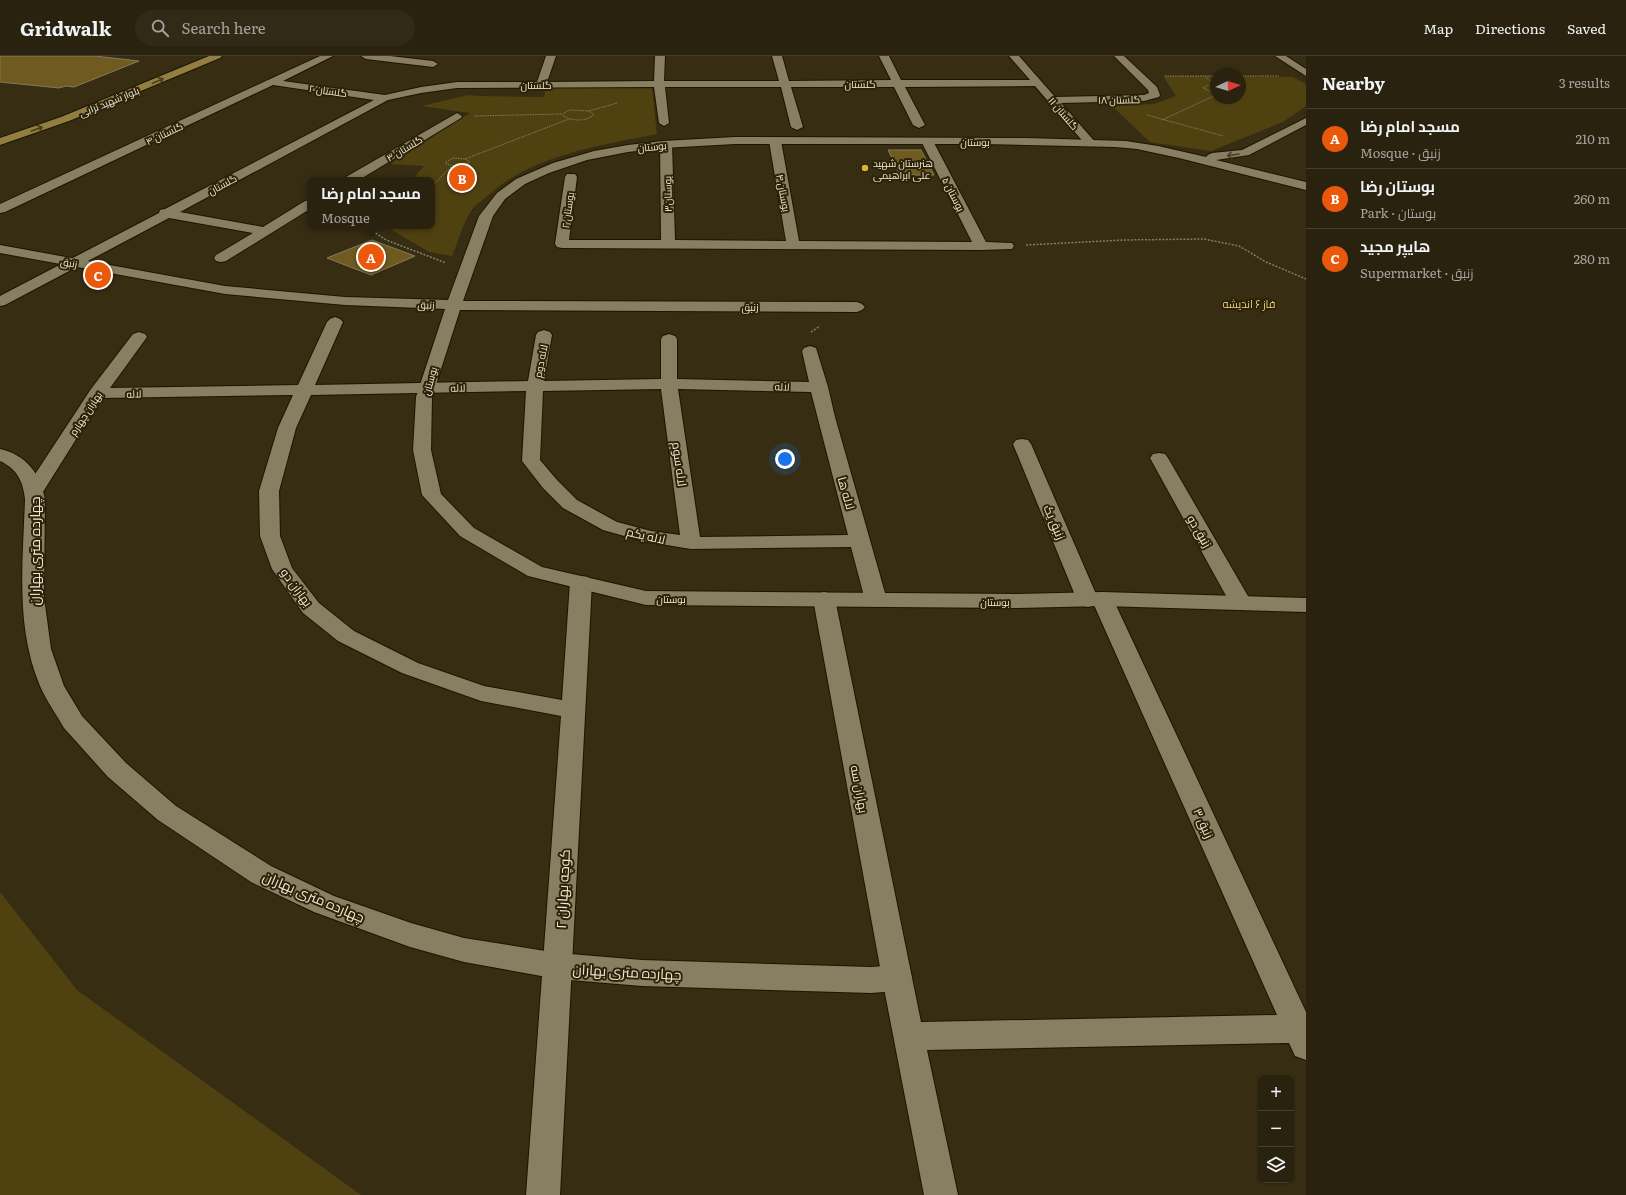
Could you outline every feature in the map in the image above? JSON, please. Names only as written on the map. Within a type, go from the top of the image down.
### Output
[{"type":"main road","name":"بلوار شهید ترابی","points":[[26,122],[113,90],[195,56]]},
{"type":"main road","name":"بلوار شهید ترابی","points":[[0,142],[80,113],[217,56]]},
{"type":"street","name":"گلستان ۴","points":[[0,209],[328,56]]},
{"type":"street","points":[[366,56],[432,67],[421,90]]},
{"type":"street","points":[[541,84],[551,56]]},
{"type":"street","points":[[660,56],[659,84],[664,123]]},
{"type":"street","points":[[777,56],[797,127]]},
{"type":"street","points":[[884,56],[919,125]]},
{"type":"street","name":"گلستان ۱۱","points":[[1014,56],[1090,143]]},
{"type":"street","name":"گلستان ۱۸","points":[[1053,100],[1144,98],[1155,95],[1153,89],[1119,56]]},
{"type":"street","points":[[1280,56],[1306,73]]},
{"type":"street","points":[[1294,56],[1306,64]]},
{"type":"street","name":"گلستان ۲","points":[[272,82],[385,98]]},
{"type":"street","name":"گلستان","points":[[0,302],[165,213],[385,98],[421,90],[457,85],[541,84],[1039,84]]},
{"type":"street","name":"گلستان ۳","points":[[355,177],[457,116]]},
{"type":"street","points":[[1194,157],[1225,156],[1245,153],[1306,120]]},
{"type":"street","points":[[1259,146],[1264,149],[1279,148],[1306,134]]},
{"type":"street","name":"بوستان ۴","points":[[774,141],[793,245]]},
{"type":"street","name":"بوستان","points":[[1306,186],[1194,157],[1136,146],[1090,143],[927,141],[696,142],[666,144],[616,151],[574,161],[528,178],[510,189],[495,203],[486,216],[424,397],[422,450],[432,495],[468,532],[535,572],[646,598],[1095,600],[1306,606]]},
{"type":"street","name":"بوستان ۵","points":[[927,141],[981,246]]},
{"type":"street","name":"بوستان۳","points":[[666,144],[668,244]]},
{"type":"street","points":[[1262,162],[1260,166],[1266,176]]},
{"type":"street","name":"بوستان ۲","points":[[571,177],[562,244],[668,244]]},
{"type":"street","points":[[221,258],[307,206]]},
{"type":"street","points":[[165,213],[265,231]]},
{"type":"street","points":[[668,244],[1007,246]]},
{"type":"street","name":"زنبق","points":[[0,249],[210,287],[280,296],[345,302],[455,305],[857,307]]},
{"type":"street","name":"بهاران دو","points":[[336,322],[287,428],[269,491],[270,536],[282,569],[310,608],[346,636],[410,668],[481,693],[573,710]]},
{"type":"street","name":"لاله دوم","points":[[534,386],[544,335]]},
{"type":"street","name":"بهاران چهارم","points":[[34,491],[97,393],[139,337]]},
{"type":"street","name":"لاله سوم","points":[[669,339],[669,384],[691,544]]},
{"type":"street","name":"لاله ها","points":[[810,351],[820,387],[826,417],[876,600]]},
{"type":"street","name":"لاله","points":[[97,393],[669,384],[820,387]]},
{"type":"street","name":"لاله یکم","points":[[534,386],[531,461],[550,484],[570,504],[610,526],[649,537],[691,544],[861,541]]},
{"type":"street","name":"زنبق یک","points":[[1022,444],[1095,600]]},
{"type":"street","name":"چهارده متری بهاران","points":[[0,454],[10,458],[20,465],[30,476],[34,491],[32,597],[40,649],[52,686],[73,722],[117,770],[167,813],[261,874],[324,904],[410,935],[464,950],[558,966],[642,973],[871,980],[897,978]]},
{"type":"street","name":"زنبق دو","points":[[1158,458],[1241,603]]},
{"type":"street","name":"کوچه بهاران ۲","points":[[543,1195],[581,582]]},
{"type":"street","name":"بهاران سه","points":[[824,599],[897,978],[941,1195]]},
{"type":"street","name":"زنبق ۳","points":[[1095,600],[1302,1037]]},
{"type":"street","points":[[909,1036],[1302,1037]]},
{"type":"path","points":[[1139,76],[1210,76]]},
{"type":"path","points":[[1204,76],[1210,81]]},
{"type":"path","points":[[1246,76],[1286,76]]},
{"type":"path","points":[[1210,85],[1203,88],[1210,93]]},
{"type":"path","points":[[1162,120],[1210,98]]},
{"type":"path","points":[[457,116],[562,114],[580,110],[592,112],[594,115],[585,119],[569,119],[465,158],[454,158],[446,162],[446,164],[451,166],[463,166],[469,163],[469,161],[465,158]]},
{"type":"path","points":[[562,114],[565,118],[569,119]]},
{"type":"path","points":[[1140,114],[1222,136]]},
{"type":"path","points":[[435,183],[451,166]]},
{"type":"path","points":[[370,229],[386,240],[434,260],[468,269]]},
{"type":"path","points":[[1007,246],[1124,240],[1204,239],[1239,246],[1266,262],[1306,279]]},
{"type":"path","points":[[810,351],[806,336],[821,325],[823,306]]},
{"type":"shaded area","points":[[1163,76],[1210,76],[1210,104],[1246,104],[1246,76],[1293,77],[1306,84],[1306,106],[1283,122],[1211,151],[1150,142],[1112,106],[1154,104],[1176,96]]},
{"type":"shaded area","points":[[652,87],[657,134],[566,154],[544,162],[503,183],[474,207],[464,225],[452,256],[429,252],[390,229],[435,229],[435,177],[415,177],[424,166],[390,164],[470,113],[421,106],[468,95],[544,97],[546,88]]},
{"type":"shaded area","points":[[0,892],[77,990],[361,1195],[0,1195]]},
{"type":"building","points":[[0,56],[95,56],[139,61],[74,87],[66,86],[59,88],[0,82]]},
{"type":"building","points":[[888,150],[921,150],[934,175],[900,175]]},
{"type":"building","points":[[372,240],[415,256],[371,275],[327,258]]},
{"type":"place","name":"هنرستان شهید علی ابراهیمی","points":[[865,168]]},
{"type":"place","name":"بوستان رضا","points":[[462,178]]},
{"type":"place","name":"مسجد امام رضا","points":[[371,257]]},
{"type":"place","name":"هایپر مجید","points":[[98,275]]},
{"type":"district","name":"فاز ۶ اندیشه","points":[[1249,303]]}]
